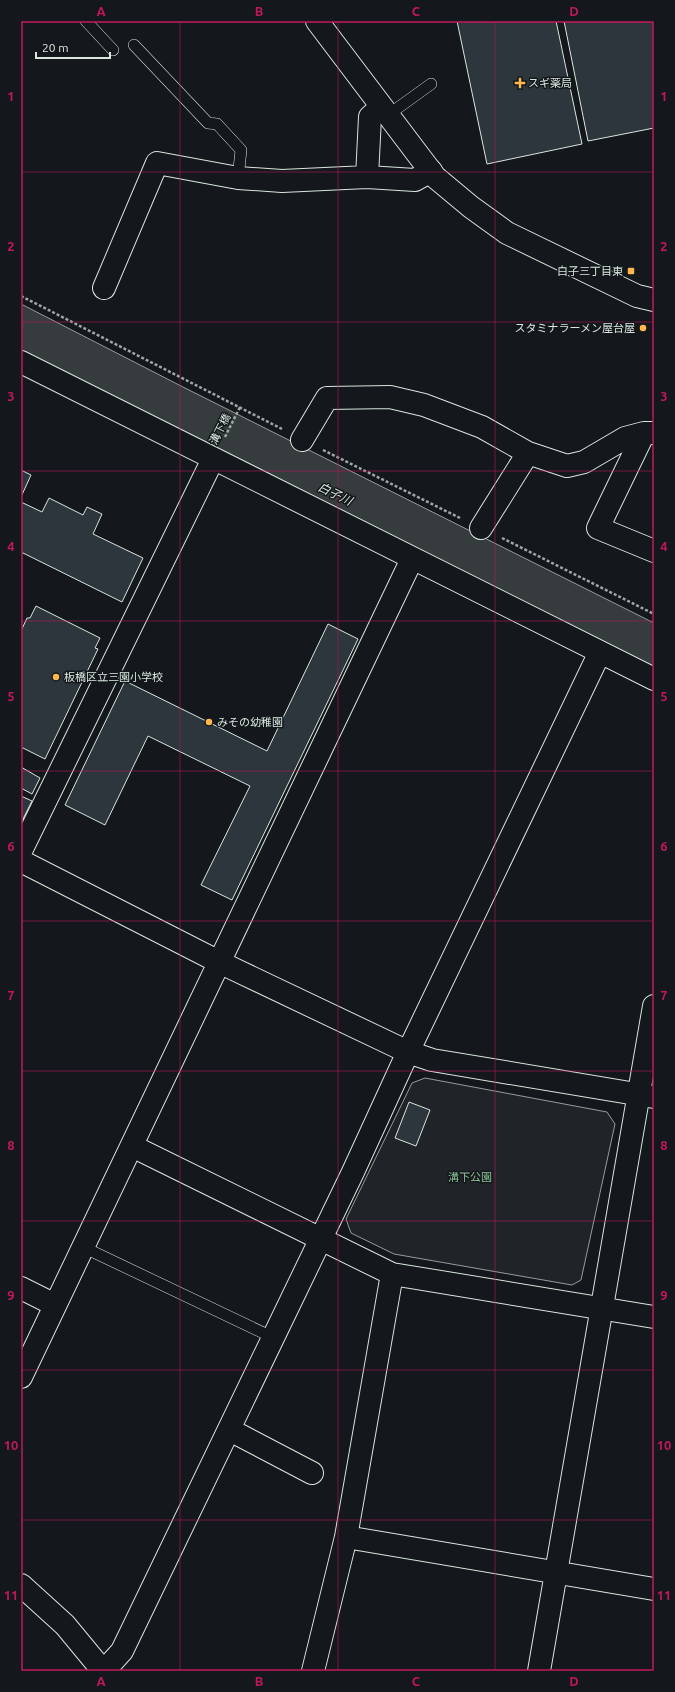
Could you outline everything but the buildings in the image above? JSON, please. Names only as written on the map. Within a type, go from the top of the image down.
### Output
[{"type":"street","points":[[317,21],[430,171],[470,207],[506,233],[637,296],[654,300]]},
{"type":"street","points":[[367,177],[370,117],[385,111]]},
{"type":"street","points":[[104,288],[156,163],[238,178],[282,181],[367,177],[415,180],[430,171]]},
{"type":"street","points":[[21,362],[654,679]]},
{"type":"street","points":[[302,440],[327,398],[390,397],[424,405],[482,427],[528,453],[567,466],[584,462],[625,438],[649,433]]},
{"type":"street","points":[[649,433],[598,528],[654,551]]},
{"type":"street","points":[[481,528],[528,453]]},
{"type":"street","points":[[21,851],[213,459]]},
{"type":"street","points":[[21,1377],[412,559]]},
{"type":"street","points":[[21,1586],[65,1624],[104,1671],[122,1651],[230,1430],[353,1172],[408,1052],[600,652]]},
{"type":"street","points":[[21,861],[219,962],[408,1052],[432,1060],[646,1096]]},
{"type":"street","points":[[539,1671],[601,1309],[646,1096],[654,1006]]},
{"type":"street","points":[[132,1146],[392,1274],[654,1318]]},
{"type":"street","points":[[312,1671],[346,1537],[392,1274]]},
{"type":"street","points":[[21,1288],[55,1305]]},
{"type":"street","points":[[230,1430],[312,1473]]},
{"type":"street","points":[[346,1537],[654,1590]]},
{"type":"lane","points":[[86,21],[113,50]]},
{"type":"lane","points":[[134,45],[208,123],[217,124],[241,150],[238,178]]},
{"type":"lane","points":[[385,111],[431,84]]},
{"type":"lane","points":[[83,1247],[274,1338]]},
{"type":"path","points":[[21,296],[302,440],[654,614]]},
{"type":"path","name":"溝下橋","points":[[213,459],[240,407]]},
{"type":"green space","name":"溝下公園","points":[[425,1078],[607,1112],[615,1124],[581,1280],[572,1285],[394,1254],[351,1233],[346,1219],[412,1083]]},
{"type":"water","name":"白子川","points":[[21,304],[183,387],[654,623],[654,667],[21,351]]},
{"type":"place","name":"スギ薬局","points":[[520,83]]},
{"type":"place","name":"白子三丁目東","points":[[631,271]]},
{"type":"place","name":"スタミナラーメン屋台屋","points":[[643,328]]},
{"type":"place","name":"板橋区立三園小学校","points":[[56,677]]},
{"type":"place","name":"みその幼稚園","points":[[209,722]]}]
